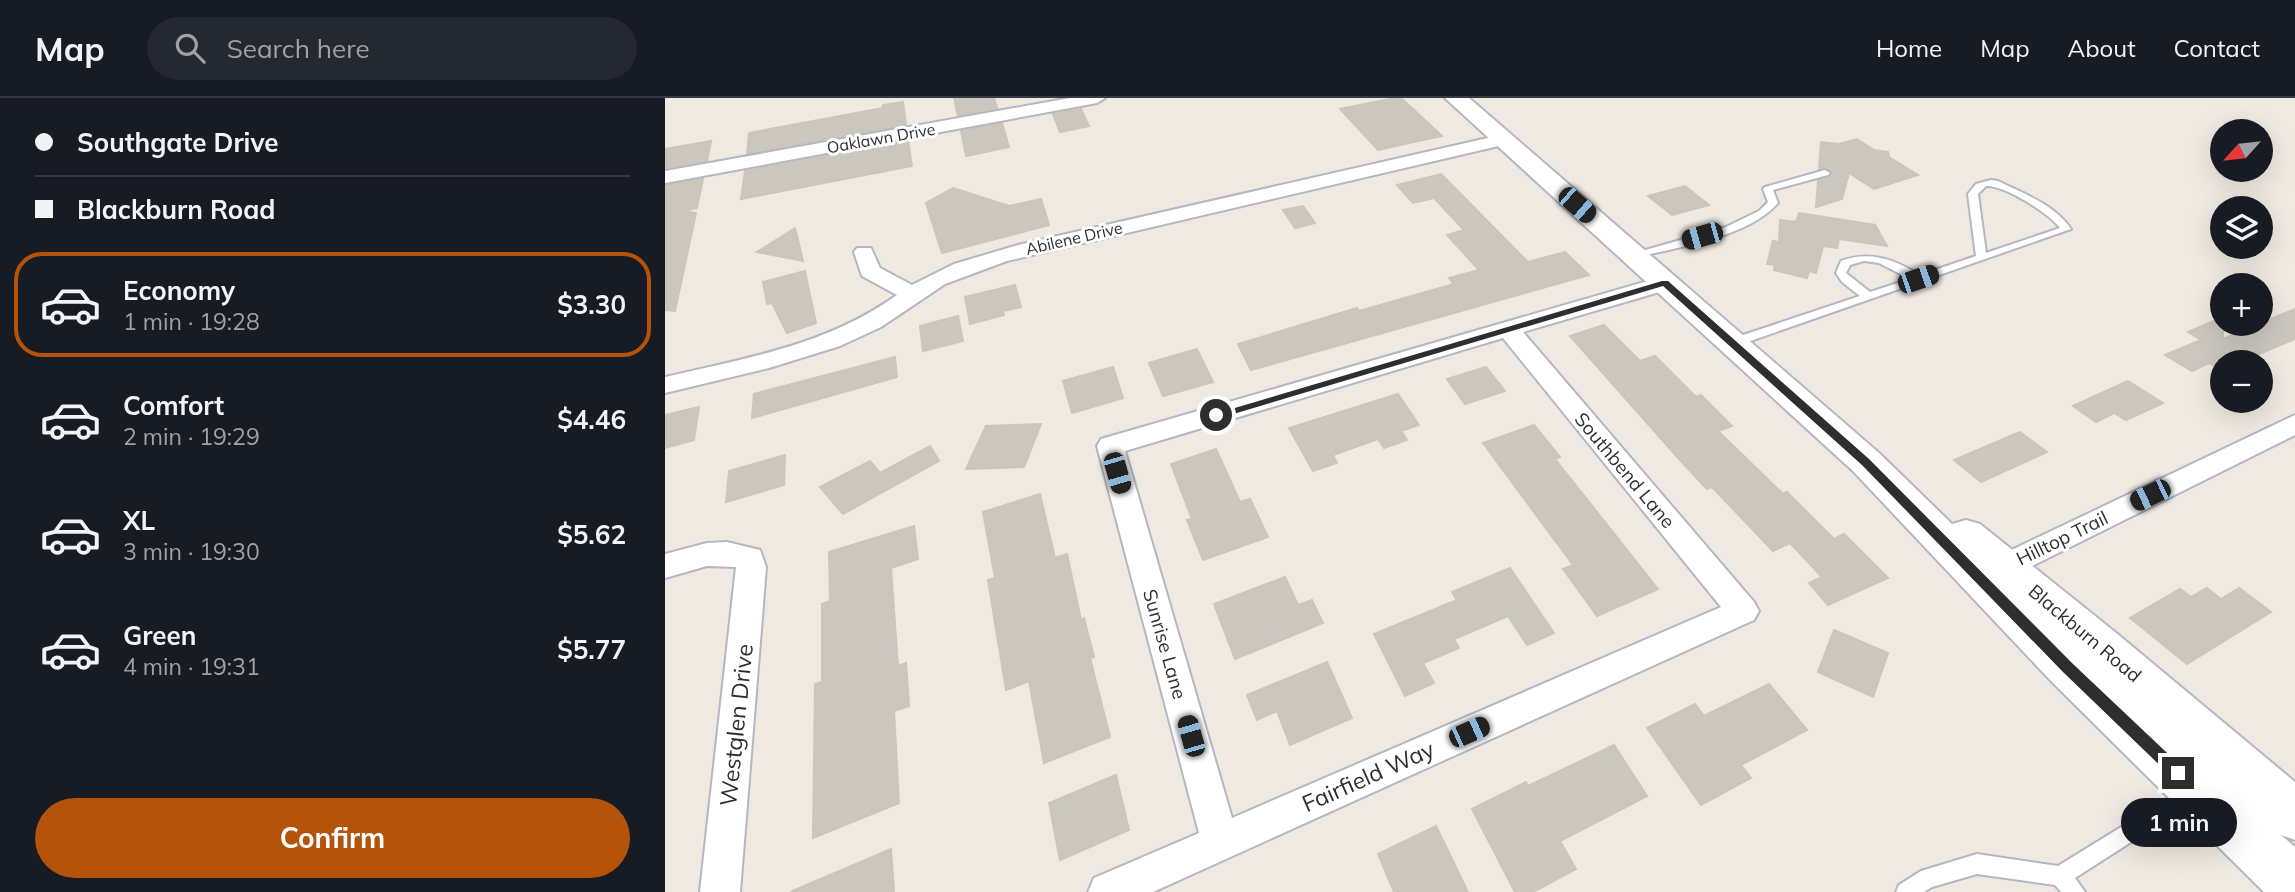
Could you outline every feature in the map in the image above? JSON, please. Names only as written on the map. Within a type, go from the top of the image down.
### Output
[{"type":"main road","name":"Blackburn Road","points":[[1456,98],[1865,462],[1993,572],[2068,668],[2218,778],[2295,815]]},
{"type":"main road","name":"Blackburn Road","points":[[2218,778],[2295,884]]},
{"type":"street","name":"Oaklawn Drive","points":[[665,177],[1097,98]]},
{"type":"street","name":"Abilene Drive","points":[[665,386],[768,360],[853,332],[878,320],[952,272],[1025,248],[1501,139]]},
{"type":"street","points":[[864,252],[870,271],[913,295]]},
{"type":"street","points":[[1508,329],[1665,283]]},
{"type":"street","name":"Sunrise Lane","points":[[1220,841],[1110,446],[1508,329]]},
{"type":"street","name":"Southbend Lane","points":[[1508,329],[1743,611]]},
{"type":"street","name":"Hilltop Trail","points":[[1993,572],[2295,424]]},
{"type":"street","name":"Westglen Drive","points":[[665,566],[703,555],[732,552],[749,558],[751,568],[720,892]]},
{"type":"street","name":"Fairfield Way","points":[[1108,892],[1743,611]]},
{"type":"lane","points":[[1633,255],[1748,223],[1767,211],[1773,203],[1769,189],[1825,173]]},
{"type":"lane","points":[[1732,343],[2066,229],[2063,221],[1995,183],[1979,186],[1973,194],[1981,258]]},
{"type":"lane","points":[[1868,296],[1841,273],[1845,263],[1861,258],[1873,259],[1895,265],[1918,279]]},
{"type":"lane","points":[[2060,876],[2218,778]]},
{"type":"lane","points":[[1906,892],[1928,878],[1977,864],[2060,876],[2075,892]]},
{"type":"building","points":[[954,98],[994,98],[997,108],[958,116]]},
{"type":"building","points":[[1401,98],[1442,136],[1378,150],[1340,109]]},
{"type":"building","points":[[903,102],[906,125],[747,154],[749,133]]},
{"type":"building","points":[[1081,109],[1089,126],[1060,132],[1053,114]]},
{"type":"building","points":[[1002,123],[1009,147],[966,156],[961,131]]},
{"type":"building","points":[[1857,139],[1874,150],[1888,152],[1889,157],[1918,175],[1874,189],[1849,173],[1842,199],[1816,207],[1818,180],[1829,178],[1833,173],[1826,168],[1819,169],[1821,142],[1839,144]]},
{"type":"building","points":[[711,141],[707,161],[665,168],[665,149]]},
{"type":"building","points":[[908,141],[912,166],[741,199],[745,171]]},
{"type":"building","points":[[1441,174],[1528,262],[1565,252],[1589,275],[1251,370],[1238,344],[1357,308],[1359,311],[1454,284],[1449,278],[1479,270],[1447,235],[1464,230],[1434,198],[1413,203],[1397,185]]},
{"type":"building","points":[[703,179],[697,208],[683,211],[696,213],[675,311],[665,310],[665,185]]},
{"type":"building","points":[[1685,186],[1709,205],[1672,215],[1648,196]]},
{"type":"building","points":[[953,188],[1009,206],[1041,199],[1049,225],[942,253],[926,203]]},
{"type":"building","points":[[1303,206],[1315,223],[1295,228],[1283,210]]},
{"type":"building","points":[[1799,213],[1875,225],[1887,246],[1839,239],[1837,248],[1823,246],[1816,273],[1809,271],[1807,278],[1774,270],[1775,265],[1767,264],[1773,241],[1779,242],[1780,220],[1796,222]]},
{"type":"building","points":[[795,228],[803,261],[757,252]]},
{"type":"building","points":[[805,271],[816,323],[787,333],[772,303],[767,304],[763,282]]},
{"type":"building","points":[[1015,285],[1021,307],[1003,311],[1004,315],[970,324],[965,297]]},
{"type":"building","points":[[2295,309],[2295,339],[2269,350],[2210,350],[2210,364],[2192,371],[2165,355],[2201,340],[2188,332],[2210,323],[2210,336],[2223,336],[2223,339],[2230,336],[2273,336],[2273,318]]},
{"type":"building","points":[[958,316],[963,341],[923,351],[920,326]]},
{"type":"building","points":[[1604,325],[1640,361],[1655,356],[1696,397],[1701,395],[1732,426],[1718,431],[1783,494],[1787,492],[1834,539],[1844,534],[1888,578],[1828,605],[1809,583],[1822,577],[1790,543],[1773,551],[1712,487],[1707,489],[1570,336]]},
{"type":"building","points":[[1197,349],[1213,382],[1163,396],[1149,363]]},
{"type":"building","points":[[895,357],[897,377],[752,418],[754,394]]},
{"type":"building","points":[[1113,367],[1123,398],[1072,413],[1063,381]]},
{"type":"building","points":[[1486,367],[1505,391],[1465,404],[1447,379]]},
{"type":"building","points":[[2128,381],[2163,403],[2126,420],[2114,413],[2096,422],[2073,406]]},
{"type":"building","points":[[1398,394],[1419,425],[1401,431],[1407,440],[1384,448],[1378,439],[1333,455],[1337,463],[1313,471],[1289,428]]},
{"type":"building","points":[[699,407],[694,440],[665,448],[665,415]]},
{"type":"building","points":[[1041,424],[1024,467],[966,469],[986,426]]},
{"type":"building","points":[[1534,425],[1560,457],[1555,459],[1658,589],[1597,616],[1563,569],[1573,565],[1483,443]]},
{"type":"building","points":[[2020,432],[2047,452],[1981,482],[1954,460]]},
{"type":"building","points":[[930,446],[939,461],[843,514],[820,487],[870,461],[880,473]]},
{"type":"building","points":[[1216,449],[1240,502],[1250,499],[1268,537],[1203,560],[1187,520],[1192,519],[1171,464]]},
{"type":"building","points":[[785,455],[784,485],[726,502],[729,471]]},
{"type":"building","points":[[1040,494],[1055,558],[1067,554],[1081,620],[1084,618],[1094,657],[1090,658],[1110,737],[1044,763],[1029,681],[1006,690],[988,580],[995,578],[983,512]]},
{"type":"building","points":[[914,526],[918,559],[891,568],[898,666],[906,663],[909,706],[894,711],[899,803],[813,838],[815,684],[822,682],[822,604],[830,601],[829,552]]},
{"type":"building","points":[[1510,568],[1554,633],[1527,645],[1508,616],[1454,639],[1459,648],[1423,663],[1434,683],[1405,696],[1374,634],[1457,600],[1452,592]]},
{"type":"building","points":[[1285,577],[1298,605],[1312,600],[1323,623],[1235,659],[1214,604]]},
{"type":"building","points":[[2207,588],[2221,599],[2239,588],[2271,612],[2187,664],[2130,618],[2180,589],[2191,597]]},
{"type":"building","points":[[1834,630],[1888,653],[1873,697],[1818,672]]},
{"type":"building","points":[[1327,662],[1352,718],[1290,745],[1277,711],[1257,720],[1247,695]]},
{"type":"building","points":[[1769,684],[1807,730],[1741,765],[1751,778],[1701,805],[1647,728],[1695,704],[1704,716]]},
{"type":"building","points":[[1614,745],[1647,796],[1560,841],[1576,869],[1533,892],[1515,892],[1472,809],[1526,782],[1528,786]]},
{"type":"building","points":[[1116,775],[1129,830],[1060,860],[1049,803]]},
{"type":"building","points":[[1436,826],[1468,892],[1394,892],[1378,854]]},
{"type":"building","points":[[891,849],[894,892],[790,892]]},
{"type":"route","points":[[1216,415],[1665,283],[1865,462],[2068,668],[2178,773]]}]
